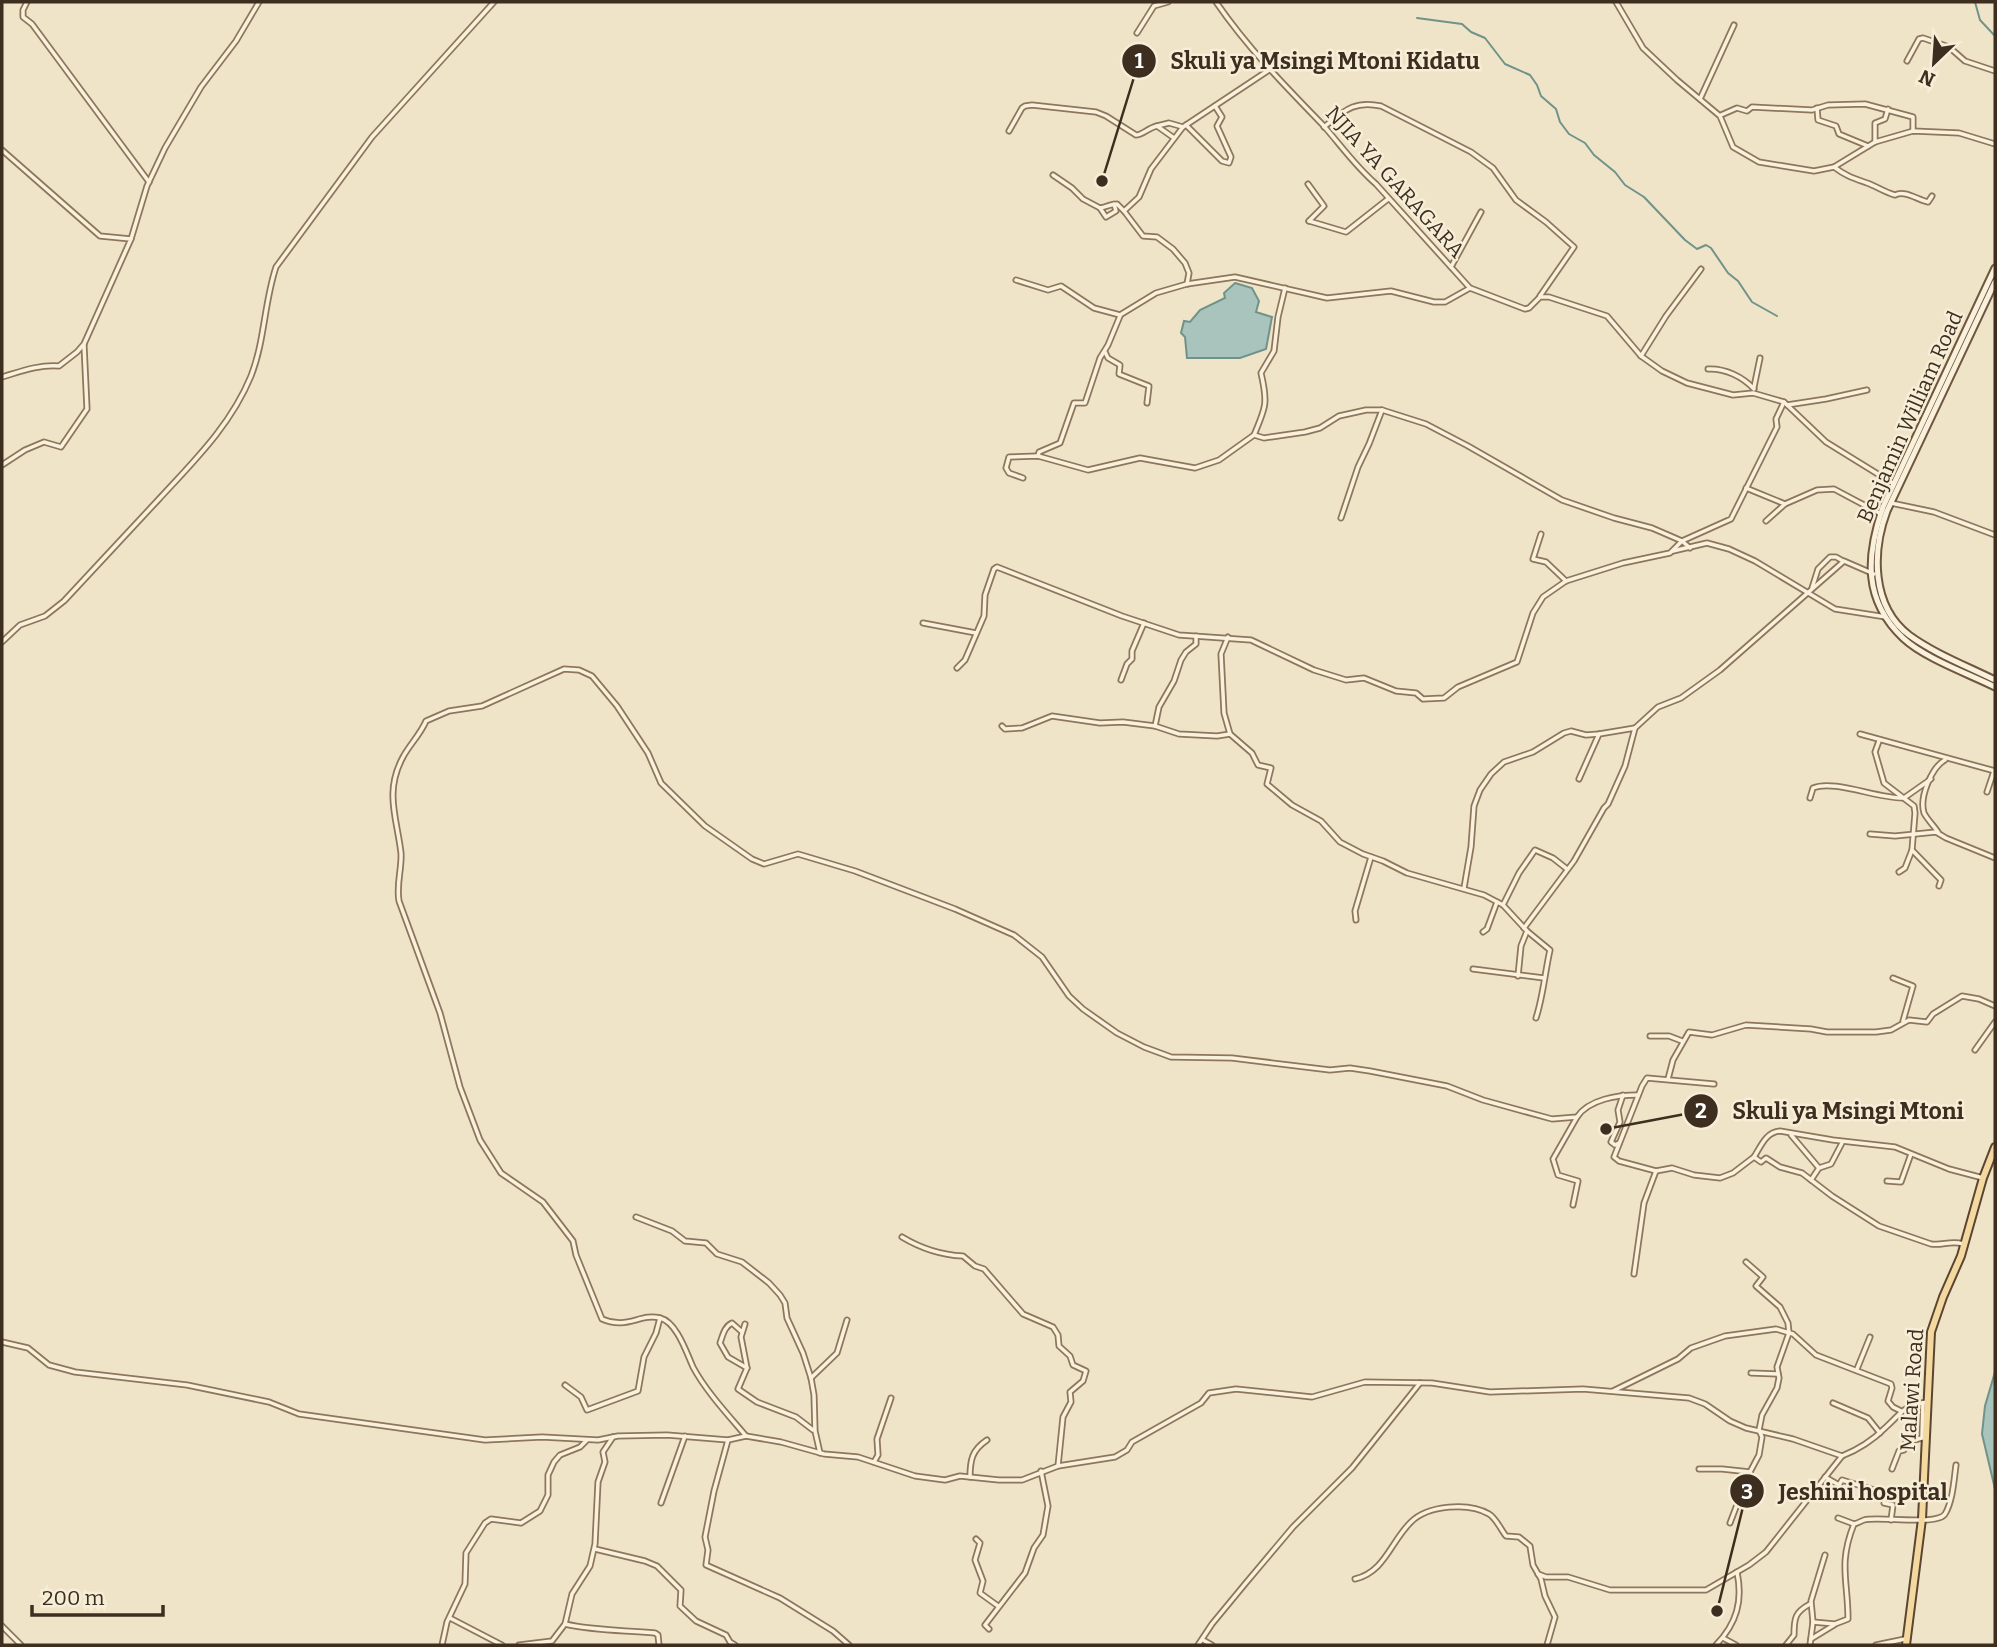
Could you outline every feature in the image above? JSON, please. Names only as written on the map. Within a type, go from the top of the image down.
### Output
[{"type":"main road","name":"Benjamin William Road","points":[[1995,268],[1897,485],[1880,533],[1874,574],[1890,613],[1907,634],[1995,680]]},
{"type":"main road","name":"Benjamin William Road","points":[[1995,282],[1881,514],[1871,546],[1876,598],[1886,617],[1905,640],[1938,660],[1995,687]]},
{"type":"main road","name":"Malawi Road","points":[[1907,1642],[1922,1519],[1931,1332],[1965,1244],[1983,1178],[1995,1147]]},
{"type":"street","points":[[27,2],[23,17],[32,24],[149,182]]},
{"type":"street","points":[[2,377],[49,365],[59,366],[84,344],[131,239],[149,182],[165,148],[201,87],[236,41],[259,2]]},
{"type":"street","points":[[2,642],[20,625],[45,616],[64,601],[204,451],[233,413],[250,377],[261,343],[269,289],[276,267],[372,137],[494,2]]},
{"type":"street","points":[[1137,33],[1154,6],[1168,2]]},
{"type":"street","name":"NJIA YA GARAGARA","points":[[1216,2],[1269,70],[1470,288]]},
{"type":"street","points":[[1616,2],[1643,48],[1720,116],[1733,146],[1759,162],[1814,171],[1834,167],[1875,142],[1913,131],[1959,133],[1995,144]]},
{"type":"street","points":[[1700,99],[1734,25]]},
{"type":"street","points":[[1907,61],[1919,39],[1923,38],[1949,47],[1965,61],[1995,71]]},
{"type":"street","points":[[1124,211],[1139,197],[1151,169],[1184,125],[1269,70]]},
{"type":"street","points":[[1038,456],[1039,452],[1060,443],[1074,403],[1085,402],[1100,358],[1120,315],[1156,293],[1187,284],[1235,277],[1327,298],[1391,291],[1434,302],[1445,302],[1470,288],[1525,309],[1540,297],[1574,247],[1516,200],[1493,168],[1471,152],[1381,106],[1367,103],[1351,106],[1324,127]]},
{"type":"street","points":[[1720,116],[1736,108],[1747,111],[1752,107],[1786,110],[1853,103],[1888,109],[1913,117],[1913,131]]},
{"type":"street","points":[[1009,131],[1022,108],[1028,105],[1096,112],[1136,135],[1142,134],[1148,128],[1169,123],[1184,125],[1222,161],[1228,163],[1231,157],[1217,125],[1223,117],[1215,106]]},
{"type":"street","points":[[1817,108],[1817,119],[1836,126],[1839,134],[1868,146]]},
{"type":"street","points":[[1875,142],[1875,122],[1885,120],[1888,109]]},
{"type":"street","points":[[1157,126],[1174,138]]},
{"type":"street","points":[[2,150],[100,236],[131,239]]},
{"type":"street","points":[[1834,167],[1851,179],[1884,192],[1895,195],[1907,193],[1928,202],[1932,195]]},
{"type":"street","points":[[1054,175],[1083,200],[1100,208],[1106,217],[1116,211],[1114,204]]},
{"type":"street","points":[[1308,184],[1324,206],[1309,221],[1346,232],[1388,199]]},
{"type":"street","points":[[1100,208],[1119,205],[1143,236],[1157,237],[1173,249],[1189,272],[1187,284]]},
{"type":"street","points":[[1451,267],[1481,212]]},
{"type":"street","points":[[1641,356],[1666,316],[1701,269]]},
{"type":"street","points":[[1016,280],[1042,289],[1061,286],[1094,308],[1120,315]]},
{"type":"street","points":[[1023,478],[1009,473],[1007,461],[1013,457],[1038,456],[1088,470],[1140,458],[1195,468],[1219,460],[1254,435],[1266,405],[1267,393],[1261,373],[1274,352],[1285,288]]},
{"type":"street","points":[[1540,297],[1549,297],[1607,316],[1641,356],[1662,371],[1687,383],[1733,394],[1754,391],[1786,403],[1826,442],[1897,485]]},
{"type":"street","points":[[2,465],[25,450],[44,442],[61,447],[87,409],[84,344]]},
{"type":"street","points":[[1105,352],[1108,358],[1120,365],[1119,374],[1149,386],[1147,402]]},
{"type":"street","points":[[1754,391],[1760,358]]},
{"type":"street","points":[[1708,369],[1731,373],[1747,382],[1754,391]]},
{"type":"street","points":[[1786,403],[1826,399],[1867,390]]},
{"type":"street","points":[[1673,551],[1680,543],[1731,519],[1777,427],[1776,419],[1786,403]]},
{"type":"street","points":[[1254,435],[1264,438],[1305,432],[1320,428],[1339,416],[1366,410],[1382,410],[1447,435],[1562,500],[1652,528],[1690,548]]},
{"type":"street","points":[[1341,518],[1358,467],[1382,410]]},
{"type":"street","points":[[1746,488],[1785,504]]},
{"type":"street","points":[[1766,521],[1785,504],[1817,490],[1834,489],[1881,514]]},
{"type":"street","points":[[1891,503],[1934,512],[1995,536]]},
{"type":"street","points":[[1541,534],[1534,559],[1546,562],[1566,580]]},
{"type":"street","points":[[1680,543],[1683,550]]},
{"type":"street","points":[[957,668],[965,660],[984,616],[985,595],[994,569],[998,567],[1179,635],[1251,640],[1314,670],[1346,680],[1364,678],[1396,691],[1412,692],[1423,699],[1439,699],[1458,687],[1517,662],[1533,613],[1544,597],[1566,580],[1707,543],[1729,549],[1835,609],[1886,617]]},
{"type":"street","points":[[1464,888],[1474,806],[1487,779],[1504,762],[1533,752],[1571,731],[1586,735],[1635,728],[1658,707],[1681,698],[1720,670],[1809,593],[1818,569],[1830,557],[1836,557],[1874,574]]},
{"type":"street","points":[[1812,588],[1844,561]]},
{"type":"street","points":[[923,623],[976,633]]},
{"type":"street","points":[[1121,680],[1127,664],[1132,659],[1132,650],[1144,623]]},
{"type":"street","points":[[1155,726],[1159,707],[1174,681],[1181,660],[1186,652],[1193,649],[1196,636]]},
{"type":"street","points":[[1228,637],[1221,654],[1223,671],[1220,683],[1224,713],[1230,734],[1252,753],[1258,765],[1271,768],[1267,784],[1292,806],[1321,821],[1340,842],[1407,873],[1464,888],[1503,905],[1525,929],[1550,950],[1536,1018]]},
{"type":"street","points":[[660,1318],[615,1325],[602,1319],[573,1241],[543,1202],[501,1173],[480,1140],[460,1087],[440,1013],[399,901],[397,887],[401,854],[392,788],[403,757],[419,737],[426,721],[449,711],[482,706],[564,669],[579,670],[592,676],[642,743],[661,783],[705,826],[752,859],[764,864],[798,854],[855,871],[1014,935],[1042,957],[1069,996],[1083,1009],[1117,1033],[1144,1047],[1171,1057],[1243,1059],[1329,1070],[1350,1068],[1370,1071],[1447,1086],[1483,1100],[1552,1119],[1577,1117]]},
{"type":"street","points":[[1002,726],[1005,729],[1022,728],[1052,716],[1100,723],[1123,722],[1155,726],[1179,734],[1230,734]]},
{"type":"street","points":[[1518,976],[1525,929],[1567,869],[1612,796],[1628,756],[1635,728]]},
{"type":"street","points":[[1579,779],[1599,734]]},
{"type":"street","points":[[1860,734],[1994,771],[1987,792]]},
{"type":"street","points":[[1879,741],[1875,752],[1884,783],[1915,809],[1912,850],[1905,868],[1899,872]]},
{"type":"street","points":[[1947,760],[1938,765],[1931,779],[1925,794],[1924,812],[1946,838],[1995,858]]},
{"type":"street","points":[[1810,798],[1813,788],[1825,785],[1871,795],[1904,798],[1931,779]]},
{"type":"street","points":[[1870,834],[1895,836],[1931,831],[1940,833]]},
{"type":"street","points":[[1503,905],[1535,849],[1567,869]]},
{"type":"street","points":[[1912,850],[1941,880],[1938,886]]},
{"type":"street","points":[[1356,920],[1355,911],[1371,857]]},
{"type":"street","points":[[1483,932],[1487,929],[1497,902]]},
{"type":"street","points":[[1473,969],[1544,978]]},
{"type":"street","points":[[1893,978],[1913,986],[1903,1021]]},
{"type":"street","points":[[1668,1079],[1673,1060],[1689,1032],[1712,1035],[1746,1025],[1827,1032],[1876,1032],[1891,1030],[1903,1021],[1927,1021],[1933,1014],[1962,996],[1995,1006]]},
{"type":"street","points":[[1975,1050],[1995,1022]]},
{"type":"street","points":[[1650,1036],[1670,1036],[1683,1041]]},
{"type":"street","points":[[1714,1084],[1647,1078],[1619,1143],[1616,1159],[1656,1171],[1672,1168],[1694,1175],[1720,1178],[1733,1173],[1754,1157],[1765,1139],[1773,1132],[1895,1147],[1949,1169],[1983,1178]]},
{"type":"street","points":[[1573,1205],[1578,1181],[1558,1175],[1553,1159],[1577,1117],[1591,1105],[1623,1095],[1638,1095]]},
{"type":"street","points":[[1619,1143],[1615,1145],[1612,1142],[1620,1122],[1618,1110],[1623,1095]]},
{"type":"street","points":[[1791,1134],[1819,1168]]},
{"type":"street","points":[[1811,1180],[1819,1168],[1831,1164],[1842,1142]]},
{"type":"street","points":[[1887,1181],[1901,1182],[1911,1154]]},
{"type":"street","points":[[1754,1157],[1761,1161],[1766,1158],[1777,1166],[1801,1173],[1879,1226],[1931,1244],[1955,1241],[1965,1244]]},
{"type":"street","points":[[1634,1274],[1644,1203],[1656,1171]]},
{"type":"street","points":[[636,1217],[672,1231],[685,1241],[706,1243],[717,1254],[742,1262],[769,1283],[785,1303],[787,1318],[811,1378],[815,1432],[820,1453]]},
{"type":"street","points":[[902,1237],[930,1251],[963,1256],[975,1266],[984,1269],[1023,1314],[1053,1327],[1058,1335],[1059,1346],[1070,1356],[1073,1365],[1086,1371],[1083,1381],[1070,1392],[1071,1402],[1063,1417],[1058,1466]]},
{"type":"street","points":[[1730,1523],[1738,1502],[1748,1491],[1750,1472],[1759,1455],[1762,1415],[1777,1388],[1779,1358],[1789,1333],[1788,1323],[1780,1307],[1756,1285],[1762,1277],[1746,1262]]},
{"type":"street","points":[[565,1385],[581,1397],[587,1410],[638,1391],[644,1357],[660,1318]]},
{"type":"street","points":[[660,1318],[683,1342],[694,1368],[746,1436]]},
{"type":"street","points":[[811,1378],[837,1353],[847,1320]]},
{"type":"street","points":[[742,1332],[729,1323],[720,1343],[728,1357],[747,1368]]},
{"type":"street","points":[[745,1324],[742,1332],[747,1368],[738,1389],[757,1402],[796,1417],[815,1432]]},
{"type":"street","points":[[1611,1392],[1678,1359],[1691,1348],[1713,1340],[1776,1329],[1793,1334],[1816,1355],[1891,1384],[1888,1401],[1901,1411]]},
{"type":"street","points":[[1857,1369],[1870,1338]]},
{"type":"street","points":[[2,1342],[28,1348],[49,1365],[75,1372],[187,1385],[268,1402],[299,1414],[485,1440],[685,1436],[728,1440],[746,1436],[820,1453],[858,1457],[915,1476],[945,1480],[970,1477],[1022,1480],[1058,1466],[1115,1457],[1127,1450],[1132,1442],[1201,1403],[1209,1393],[1221,1390],[1236,1388],[1312,1397],[1365,1382],[1443,1384],[1490,1392],[1583,1389],[1689,1398],[1705,1404],[1730,1421],[1842,1456]]},
{"type":"street","points":[[1751,1373],[1778,1374]]},
{"type":"street","points":[[1198,1645],[1212,1624],[1293,1527],[1353,1468],[1420,1383]]},
{"type":"street","points":[[874,1462],[878,1455],[877,1439],[891,1398]]},
{"type":"street","points":[[1538,1574],[1546,1577],[1568,1577],[1610,1590],[1706,1590],[1766,1552],[1842,1456],[1880,1433],[1901,1411],[1912,1404],[1926,1402],[1922,1438],[1906,1443],[1904,1450],[1899,1451],[1892,1469]]},
{"type":"street","points":[[1833,1403],[1868,1418],[1880,1433]]},
{"type":"street","points":[[661,1503],[685,1436]]},
{"type":"street","points":[[519,1645],[552,1641],[565,1623],[572,1594],[590,1566],[595,1549],[598,1482],[604,1462],[603,1452],[613,1437]]},
{"type":"street","points":[[442,1645],[465,1584],[466,1553],[485,1523],[491,1519],[521,1523],[540,1511],[548,1495],[548,1475],[554,1462],[560,1455],[580,1447],[587,1440]]},
{"type":"street","points":[[728,1440],[705,1537],[708,1550],[706,1565],[780,1598],[833,1631],[849,1645]]},
{"type":"street","points":[[970,1477],[970,1461],[975,1448],[987,1440]]},
{"type":"street","points":[[1838,1518],[1854,1524],[1864,1520],[1941,1518],[1945,1515],[1956,1465]]},
{"type":"street","points":[[1699,1469],[1750,1472]]},
{"type":"street","points":[[989,1629],[985,1625],[1026,1573],[1034,1548],[1043,1535],[1048,1506],[1041,1471]]},
{"type":"street","points":[[1825,1477],[1839,1485],[1842,1480],[1884,1493],[1885,1503],[1893,1505],[1891,1520]]},
{"type":"street","points":[[1355,1579],[1368,1576],[1382,1562],[1412,1521],[1426,1511],[1458,1506],[1490,1514],[1506,1536],[1519,1537],[1531,1550],[1533,1565],[1555,1617],[1547,1645]]},
{"type":"street","points":[[1811,1639],[1835,1624],[1846,1621],[1848,1617],[1843,1565],[1854,1524]]},
{"type":"street","points":[[976,1539],[981,1543],[975,1560],[983,1581],[980,1593],[998,1606]]},
{"type":"street","points":[[595,1549],[657,1566],[681,1590],[680,1606],[696,1621],[726,1635],[735,1645]]},
{"type":"street","points":[[1810,1645],[1813,1622],[1810,1604],[1825,1555]]},
{"type":"street","points":[[1716,1645],[1738,1614],[1740,1585],[1737,1572]]},
{"type":"street","points":[[1786,1645],[1794,1635],[1795,1614],[1810,1604]]},
{"type":"street","points":[[450,1618],[502,1645]]},
{"type":"street","points":[[1813,1622],[1835,1624]]},
{"type":"street","points":[[565,1623],[603,1632],[621,1630],[655,1633],[658,1635],[659,1645]]},
{"type":"street","points":[[2,1626],[21,1645]]},
{"type":"street","points":[[1723,1638],[1736,1645]]},
{"type":"street","points":[[1203,1640],[1212,1645]]},
{"type":"street","points":[[1876,1645],[1907,1642]]},
{"type":"water","points":[[1235,283],[1252,288],[1259,301],[1256,312],[1272,317],[1266,349],[1240,358],[1187,358],[1185,337],[1181,333],[1184,321],[1190,322],[1200,310],[1225,298],[1224,293]]},
{"type":"water","points":[[1995,1372],[1995,1489],[1982,1434],[1985,1406]]},
{"type":"waterway","points":[[1975,2],[1980,20],[1995,36]]},
{"type":"waterway","points":[[1417,18],[1462,24],[1471,32],[1485,38],[1505,64],[1530,75],[1541,96],[1556,109],[1560,122],[1569,134],[1585,143],[1594,155],[1615,172],[1625,185],[1644,197],[1685,240],[1697,249],[1706,245],[1711,248],[1752,302],[1777,316]]},
{"type":"place","name":"Skuli ya Msingi Mtoni Kidatu","points":[[1102,181]]},
{"type":"place","name":"Skuli ya Msingi Mtoni","points":[[1606,1129]]},
{"type":"place","name":"Jeshini hospital","points":[[1717,1611]]}]
